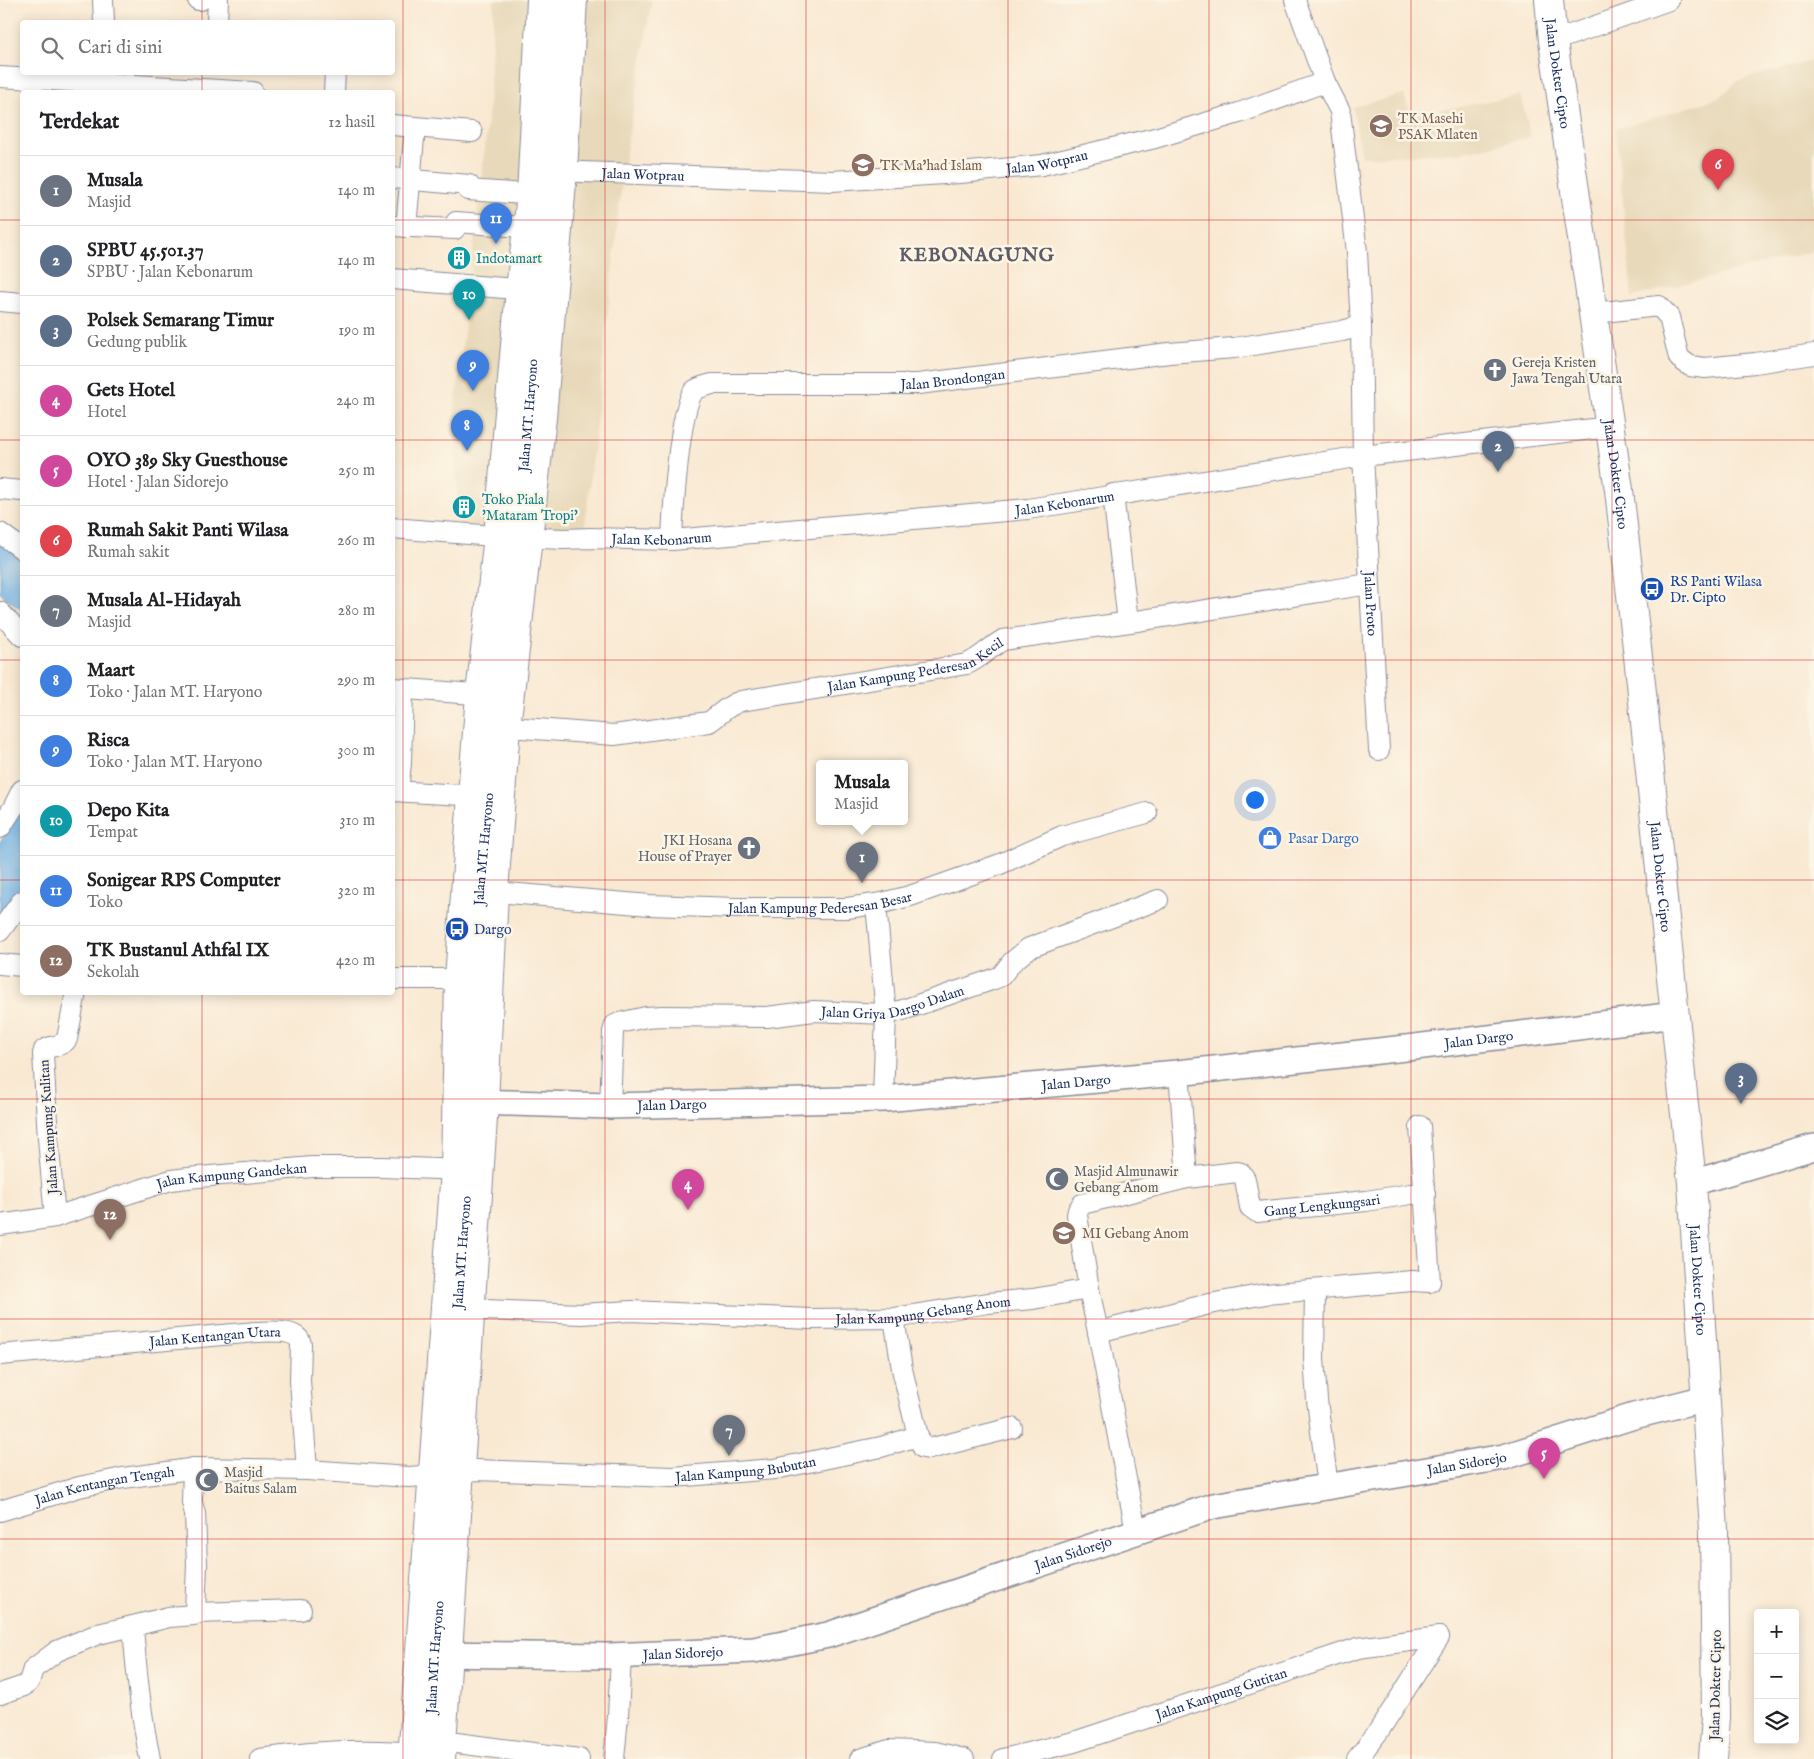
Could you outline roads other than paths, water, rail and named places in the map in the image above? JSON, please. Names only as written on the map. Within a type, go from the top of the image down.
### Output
[{"type":"main road","name":"Jalan MT. Haryono","points":[[428,1752],[443,1654],[433,1560],[448,1474],[452,1407],[466,1310],[470,1255],[460,1170],[480,1102],[466,979],[488,891],[478,796],[503,726],[487,695],[514,537],[538,418],[527,290],[533,228],[547,183],[557,0]]},
{"type":"main road","name":"Jalan Dokter Cipto","points":[[1549,0],[1553,41],[1610,427],[1641,683],[1692,1183],[1714,1530],[1716,1716],[1713,1759]]},
{"type":"street","points":[[104,0],[104,20]]},
{"type":"street","points":[[217,20],[218,0]]},
{"type":"street","points":[[538,0],[547,183],[538,418]]},
{"type":"street","points":[[547,183],[577,0]]},
{"type":"street","name":"Jalan Proto","points":[[1295,0],[1325,82],[1340,111],[1357,252],[1362,326],[1363,456],[1379,750]]},
{"type":"street","points":[[1553,41],[1669,0]]},
{"type":"street","points":[[334,90],[336,75]]},
{"type":"street","points":[[0,77],[215,81],[246,90]]},
{"type":"street","name":"Jalan Wotprau","points":[[401,178],[469,185],[468,190],[547,183],[832,181],[960,173],[1042,165],[1155,138],[1238,113],[1325,82]]},
{"type":"street","points":[[395,125],[472,132]]},
{"type":"street","points":[[415,127],[401,178],[399,227],[455,229],[456,222],[533,228]]},
{"type":"street","points":[[395,279],[527,290],[503,726],[488,891],[480,1102],[470,1255]]},
{"type":"street","points":[[0,301],[20,303]]},
{"type":"street","points":[[1593,313],[1659,306],[1669,317],[1679,358],[1695,368],[1755,364],[1814,354]]},
{"type":"street","name":"Jalan Brondongan","points":[[672,540],[675,491],[687,405],[694,391],[702,386],[712,384],[918,384],[1160,354],[1234,348],[1342,332],[1362,326]]},
{"type":"street","name":"Jalan Kebonarum","points":[[395,528],[514,537],[672,540],[1028,509],[1113,494],[1363,456],[1610,427]]},
{"type":"street","points":[[0,489],[20,492]]},
{"type":"street","points":[[1113,494],[1128,622]]},
{"type":"street","points":[[0,533],[20,548]]},
{"type":"street","name":"Jalan Kampung Pederesan Kecil","points":[[503,726],[614,734],[709,722],[716,718],[727,706],[741,701],[960,665],[975,660],[1003,640],[1369,584]]},
{"type":"street","points":[[0,612],[20,634]]},
{"type":"street","points":[[452,1407],[466,979],[478,796],[487,695],[398,688],[401,763],[395,791],[478,796]]},
{"type":"street","points":[[0,828],[14,808],[20,794]]},
{"type":"street","name":"Jalan Kampung Pederesan Besar","points":[[488,891],[650,905],[736,908],[847,908],[910,896],[979,872],[1062,836],[1147,813]]},
{"type":"street","name":"Jalan Griya Dargo Dalam","points":[[610,1106],[613,1032],[615,1025],[619,1023],[646,1017],[662,1016],[767,1017],[814,1011],[886,1014],[994,979],[1001,976],[1012,962],[1029,948],[1158,900]]},
{"type":"street","points":[[0,931],[20,903]]},
{"type":"street","points":[[876,904],[886,1014],[884,1099]]},
{"type":"street","points":[[0,964],[20,966]]},
{"type":"street","points":[[395,979],[466,979]]},
{"type":"street","name":"Jalan Kampung Kulitan","points":[[55,1217],[48,1138],[44,1050],[62,1044],[67,1039],[75,995]]},
{"type":"street","name":"Jalan Dargo","points":[[480,1102],[610,1106],[884,1099],[1179,1072],[1415,1047],[1675,1015]]},
{"type":"street","points":[[1136,1531],[1089,1289],[1078,1210],[1082,1204],[1187,1178],[1179,1072]]},
{"type":"street","points":[[1098,1332],[1209,1304],[1279,1292],[1412,1281],[1430,1282],[1426,1194],[1420,1126]]},
{"type":"street","points":[[1692,1183],[1814,1147]]},
{"type":"street","name":"Jalan Kampung Gandekan","points":[[0,1225],[55,1217],[171,1180],[312,1167],[460,1170]]},
{"type":"street","name":"Gang Lengkungsari","points":[[1187,1178],[1241,1173],[1245,1178],[1250,1207],[1257,1212],[1366,1201],[1411,1194],[1426,1194]]},
{"type":"street","name":"Jalan Kampung Gebang Anom","points":[[466,1310],[581,1314],[632,1311],[810,1319],[894,1318],[988,1303],[1034,1299],[1089,1289]]},
{"type":"street","points":[[1315,1290],[1314,1358],[1316,1400],[1328,1486]]},
{"type":"street","points":[[894,1318],[902,1368],[918,1436],[923,1448],[929,1449],[1012,1428]]},
{"type":"street","name":"Jalan Kentangan Utara","points":[[0,1355],[256,1332],[272,1332],[296,1336],[302,1344],[300,1381],[307,1470]]},
{"type":"street","name":"Jalan Sidorejo","points":[[443,1654],[620,1656],[754,1650],[828,1635],[1212,1506],[1504,1457],[1634,1416],[1706,1398]]},
{"type":"street","name":"Jalan Kampung Bubutan","points":[[448,1474],[476,1470],[673,1478],[775,1469],[881,1447],[918,1436]]},
{"type":"street","points":[[193,1468],[192,1502],[195,1514],[197,1565],[195,1613]]},
{"type":"street","name":"Jalan Kentangan Tengah","points":[[0,1511],[79,1487],[123,1478],[193,1468],[307,1470],[409,1477],[448,1474]]},
{"type":"street","points":[[443,1654],[448,1474]]},
{"type":"street","points":[[428,1752],[433,1560]]},
{"type":"street","points":[[0,1694],[24,1686],[29,1682],[33,1669],[57,1651],[98,1634],[169,1617],[191,1616],[195,1613],[301,1610]]},
{"type":"street","points":[[133,1626],[137,1676],[150,1759]]},
{"type":"street","name":"Jalan Kampung Gutitan","points":[[1003,1759],[1074,1742],[1358,1648],[1439,1636],[1378,1732],[1357,1759]]},
{"type":"street","points":[[614,1759],[620,1656]]},
{"type":"street","points":[[860,1759],[889,1750],[935,1752],[964,1759]]},
{"type":"street","points":[[260,1759],[310,1753],[428,1752],[579,1759]]},
{"type":"water","points":[[0,535],[20,550],[20,608],[0,593]]},
{"type":"water","points":[[20,808],[20,900],[0,927],[0,842]]},
{"type":"place","name":"TK Masehi PSAK Mlaten","points":[[1381,126]]},
{"type":"place","name":"TK Ma'had Islam","points":[[863,165]]},
{"type":"place","name":"Rumah Sakit Panti Wilasa","points":[[1718,190]]},
{"type":"place","name":"Sonigear RPS Computer","points":[[496,244]]},
{"type":"place","name":"Indotamart","points":[[459,258]]},
{"type":"place","name":"Depo Kita","points":[[469,320]]},
{"type":"place","name":"Gereja Kristen Jawa Tengah Utara","points":[[1495,370]]},
{"type":"place","name":"Risca","points":[[473,391]]},
{"type":"place","name":"Maart","points":[[467,451]]},
{"type":"place","name":"SPBU 45.501.37","points":[[1498,472]]},
{"type":"place","name":"Toko Piala 'Mataram Tropi'","points":[[464,507]]},
{"type":"place","name":"RS Panti Wilasa Dr. Cipto","points":[[1652,589]]},
{"type":"place","name":"Pasar Dargo","points":[[1270,838]]},
{"type":"place","name":"JKI Hosana House of Prayer","points":[[749,848]]},
{"type":"place","name":"Musala","points":[[862,883]]},
{"type":"place","name":"Dargo","points":[[457,929]]},
{"type":"place","name":"Polsek Semarang Timur","points":[[1741,1104]]},
{"type":"place","name":"Masjid Almunawir Gebang Anom","points":[[1057,1179]]},
{"type":"place","name":"Gets Hotel","points":[[688,1210]]},
{"type":"place","name":"MI Gebang Anom","points":[[1064,1233]]},
{"type":"place","name":"TK Bustanul Athfal IX","points":[[110,1240]]},
{"type":"place","name":"Musala Al-Hidayah","points":[[729,1456]]},
{"type":"place","name":"OYO 389 Sky Guesthouse","points":[[1544,1479]]},
{"type":"place","name":"Masjid Baitus Salam","points":[[207,1480]]},
{"type":"district","name":"KEBONAGUNG","points":[[977,254]]}]
